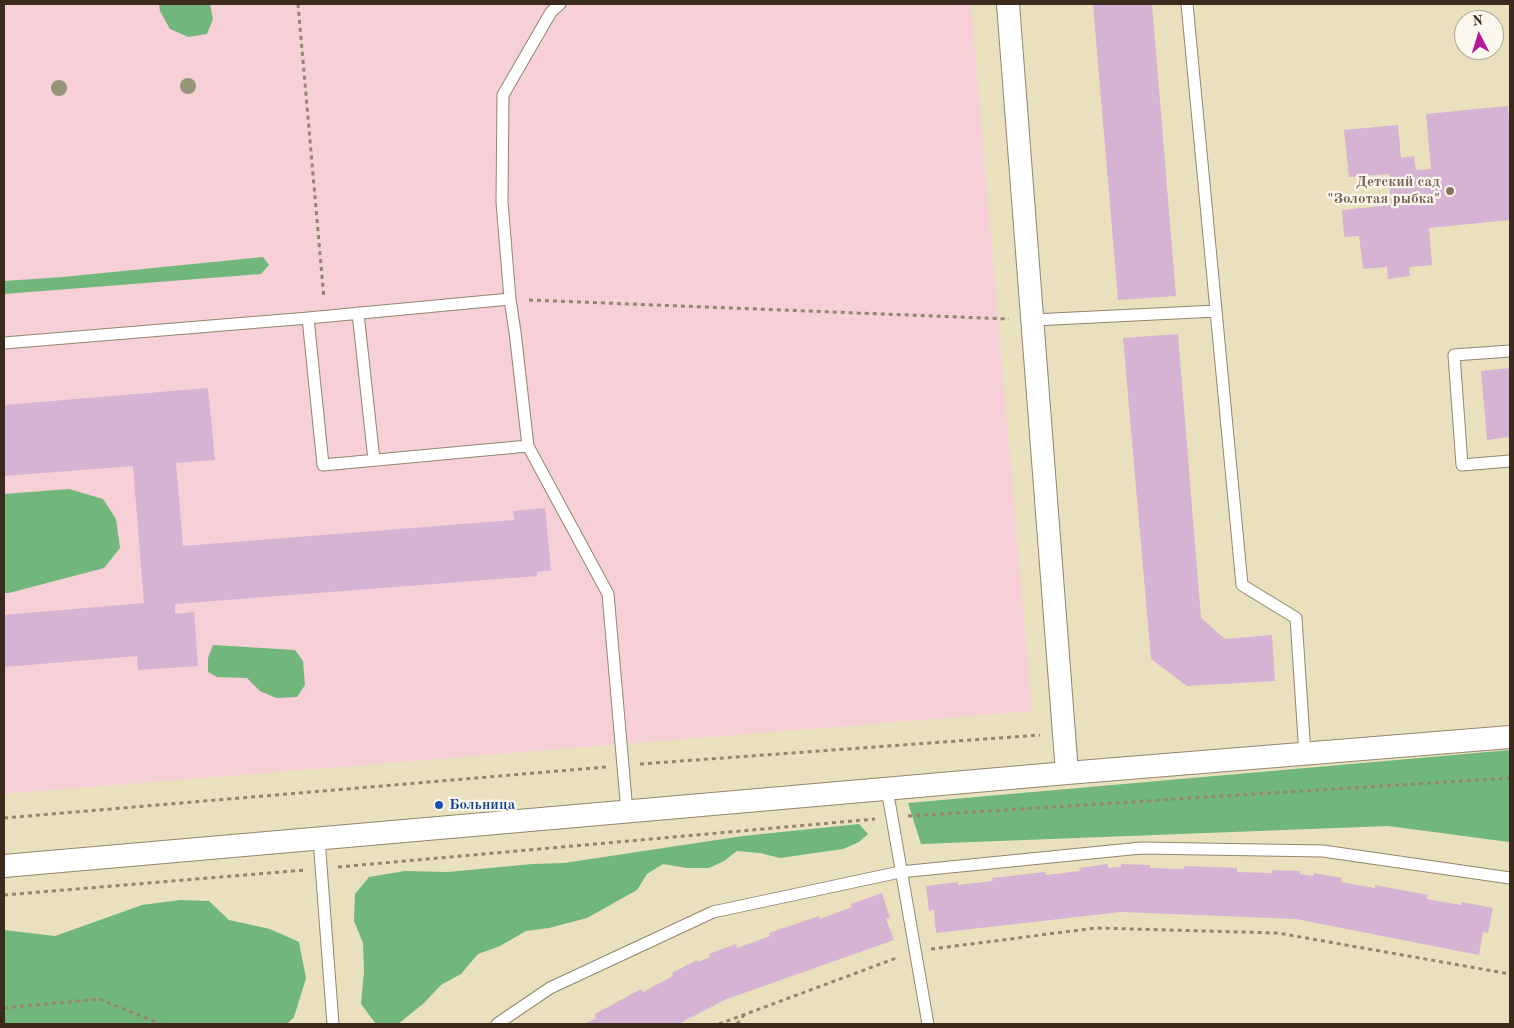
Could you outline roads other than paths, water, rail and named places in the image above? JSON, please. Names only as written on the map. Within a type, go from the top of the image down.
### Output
[{"type":"street","points":[[1008,4],[1067,773]]},
{"type":"street","points":[[4,866],[1067,773],[1510,737]]},
{"type":"lane","points":[[560,4],[551,12],[503,95],[502,202],[510,299],[528,446],[608,594],[627,812]]},
{"type":"lane","points":[[1187,4],[1242,585],[1296,618],[1305,755]]},
{"type":"lane","points":[[4,342],[325,317],[510,299]]},
{"type":"lane","points":[[1032,320],[1216,312]]},
{"type":"lane","points":[[358,313],[374,460]]},
{"type":"lane","points":[[308,318],[324,465],[528,446]]},
{"type":"lane","points":[[1510,351],[1454,355],[1462,465],[1510,461]]},
{"type":"lane","points":[[887,789],[928,1024]]},
{"type":"lane","points":[[319,839],[333,1019],[324,1024]]},
{"type":"lane","points":[[497,1024],[550,988],[713,912],[900,872],[1141,848],[1323,850],[1510,878]]},
{"type":"place","name":"Детский сад \"Золотая рыбка\"","points":[[1450,191]]},
{"type":"place","name":"Больница","points":[[439,805]]}]
